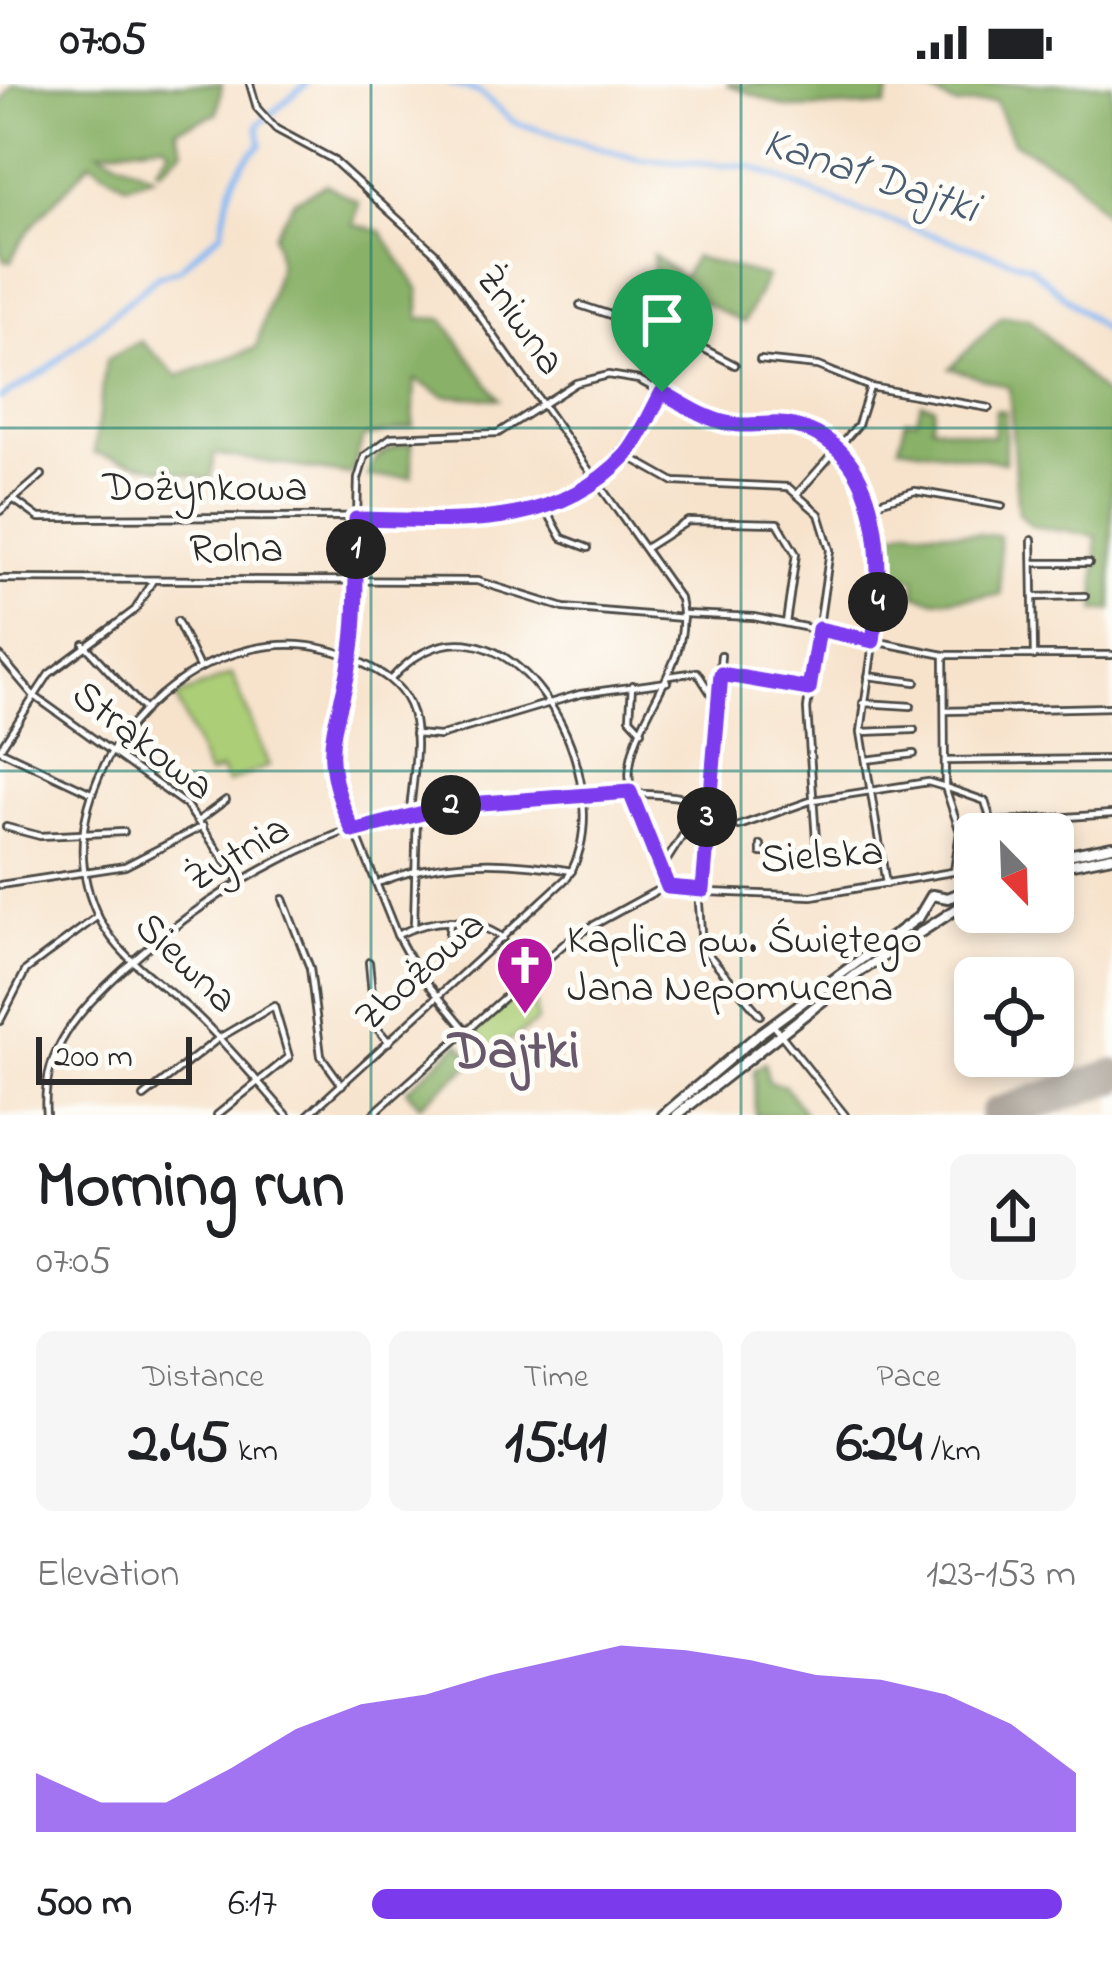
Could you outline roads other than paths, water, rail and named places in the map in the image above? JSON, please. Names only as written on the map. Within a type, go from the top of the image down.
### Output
[{"type":"main road","points":[[1074,854],[1112,846]]},
{"type":"main road","points":[[1074,864],[1112,856]]},
{"type":"main road","name":"Sielska","points":[[663,1115],[926,910],[933,896],[948,898]]},
{"type":"main road","points":[[951,909],[948,898],[954,896]]},
{"type":"main road","name":"Sielska","points":[[831,987],[935,919],[945,918],[954,908]]},
{"type":"main road","name":"Sielska","points":[[926,910],[935,919]]},
{"type":"main road","name":"Sielska","points":[[677,1115],[776,1028]]},
{"type":"street","name":"Żniwna","points":[[250,84],[260,112],[270,122],[332,159],[436,254],[671,583],[683,616]]},
{"type":"street","points":[[580,304],[689,341],[735,365]]},
{"type":"street","name":"Dożynkowa","points":[[13,499],[39,518],[500,520],[546,509],[626,455],[689,341]]},
{"type":"street","points":[[760,360],[818,366],[870,387],[989,408]]},
{"type":"street","points":[[466,1030],[397,935],[334,783],[330,747],[350,657],[356,519],[365,456],[384,441],[408,434],[498,433],[576,383],[608,375],[662,392],[724,422],[806,429],[834,449],[869,505],[881,558],[862,732],[886,884]]},
{"type":"street","points":[[798,493],[858,425],[870,387]]},
{"type":"street","points":[[626,455],[674,482],[760,484],[798,493],[819,514],[829,538],[809,689],[817,854]]},
{"type":"street","points":[[0,511],[42,475]]},
{"type":"street","points":[[869,505],[914,491],[1002,506]]},
{"type":"street","points":[[546,509],[562,538],[588,548]]},
{"type":"street","points":[[645,549],[688,520],[778,523],[796,554],[786,623]]},
{"type":"street","points":[[1032,540],[1034,656]]},
{"type":"street","points":[[1033,563],[1089,563]]},
{"type":"street","name":"Rolna","points":[[0,579],[492,582],[564,608],[786,623],[944,656],[1112,655]]},
{"type":"street","points":[[92,793],[0,750],[33,695],[84,644],[135,610],[153,580]]},
{"type":"street","points":[[1034,597],[1085,596]]},
{"type":"street","points":[[372,1115],[572,938],[668,887],[664,864],[649,844],[630,792],[632,752],[668,679],[683,616]]},
{"type":"street","points":[[177,621],[199,667]]},
{"type":"street","points":[[680,640],[692,649]]},
{"type":"street","points":[[84,644],[146,710]]},
{"type":"street","name":"Siewna","points":[[287,1115],[218,1038],[132,962],[98,916],[85,873],[82,836],[92,793],[113,753],[146,710],[199,667],[282,646],[350,657],[391,679]]},
{"type":"street","points":[[376,884],[416,868],[513,863],[572,871],[580,857],[581,796],[574,751],[551,702],[514,664],[477,646],[430,649],[391,679],[409,704],[416,734],[416,868],[414,926]]},
{"type":"street","points":[[721,655],[717,756],[700,889],[702,947],[760,1015]]},
{"type":"street","name":"Strąkowa","points":[[0,656],[33,695],[176,796],[201,823],[241,883]]},
{"type":"street","points":[[944,656],[946,787],[954,813]]},
{"type":"street","points":[[416,734],[439,736],[551,702],[697,672],[717,703]]},
{"type":"street","points":[[721,674],[809,689]]},
{"type":"street","points":[[867,676],[916,682]]},
{"type":"street","points":[[632,686],[630,718],[642,731]]},
{"type":"street","points":[[863,703],[910,706]]},
{"type":"street","points":[[946,711],[1112,707]]},
{"type":"street","points":[[862,732],[914,730]]},
{"type":"street","points":[[864,760],[914,754]]},
{"type":"street","points":[[945,761],[1112,759]]},
{"type":"street","points":[[739,826],[813,800],[917,782],[986,801],[990,813]]},
{"type":"street","name":"Żytnia","points":[[46,1115],[51,1066],[67,1029],[132,962],[271,862],[414,812],[650,790],[708,803]]},
{"type":"street","points":[[0,885],[136,863],[201,823],[226,800]]},
{"type":"street","points":[[664,864],[698,813]]},
{"type":"street","points":[[1074,817],[1112,814]]},
{"type":"street","points":[[6,827],[40,836],[124,832]]},
{"type":"street","points":[[761,845],[761,853],[836,853]]},
{"type":"street","points":[[953,872],[954,866]]},
{"type":"street","name":"Zbożowa","points":[[308,1115],[572,871]]},
{"type":"street","name":"Sielska","points":[[668,887],[812,896],[953,872]]},
{"type":"street","name":"Sielska","points":[[924,878],[933,896]]},
{"type":"street","points":[[284,899],[310,968],[321,1056],[342,1085]]},
{"type":"street","points":[[0,1021],[6,993],[44,953],[98,916]]},
{"type":"street","points":[[397,935],[414,926],[450,920],[503,938]]},
{"type":"street","points":[[448,945],[450,920]]},
{"type":"street","points":[[369,962],[375,1026],[389,1042]]},
{"type":"street","points":[[144,1097],[218,1038],[269,1007],[277,1008],[289,1057],[218,1115]]},
{"type":"street","points":[[776,1028],[845,1115]]},
{"type":"waterway","name":"Kanał Dajtki","points":[[0,398],[45,371],[158,276],[179,269],[222,231],[237,173],[261,145],[258,125],[306,84]]},
{"type":"waterway","name":"Kanał Dajtki","points":[[451,84],[479,92],[514,122],[638,159],[752,167],[859,211],[1029,266],[1112,337]]},
{"type":"place","name":"Kaplica pw. Świętego Jana Nepomucena","points":[[525,1016]]},
{"type":"district","name":"Dajtki","points":[[514,1054]]}]
